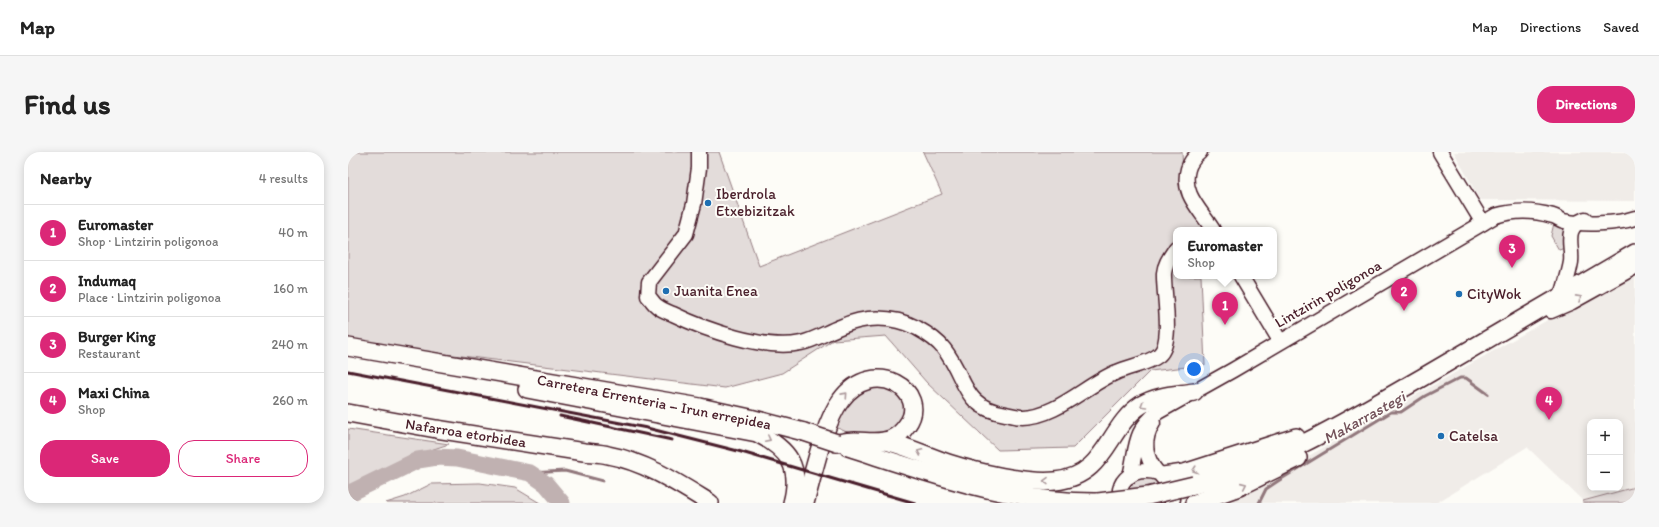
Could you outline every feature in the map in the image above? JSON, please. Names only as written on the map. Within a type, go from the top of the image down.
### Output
[{"type":"main road","name":"Carretera Errenteria – Irun errepidea","points":[[348,347],[700,407],[804,432],[989,492],[1056,502],[1098,502],[1148,496],[1194,485],[1247,469],[1295,449],[1397,392],[1635,253]]},
{"type":"main road","points":[[399,356],[488,382],[756,434],[774,442],[783,450],[790,460],[796,481],[792,503]]},
{"type":"main road","points":[[804,503],[826,430],[834,411],[840,400],[852,388],[870,379],[883,378],[895,382],[905,390],[912,405],[912,414],[905,428],[900,434],[885,441]]},
{"type":"main road","points":[[1160,474],[1184,473],[1292,439],[1327,423],[1381,392],[1397,392]]},
{"type":"main road","points":[[837,443],[854,441],[885,441],[899,444],[948,463],[984,473],[1038,481],[1056,481],[1078,474],[1096,461],[1125,421],[1142,405],[1159,398],[1192,393]]},
{"type":"main road","points":[[1194,503],[1239,487],[1284,466],[1354,425],[1362,412]]},
{"type":"main road","name":"Nafarroa etorbidea","points":[[348,413],[584,452],[608,454],[655,471],[710,503]]},
{"type":"main road","name":"Nafarroa etorbidea","points":[[584,452],[624,466],[652,480],[688,503]]},
{"type":"street","points":[[699,152],[699,168],[694,204],[686,234],[649,282],[648,296],[657,306],[696,324],[750,341],[776,345],[800,344],[858,319],[878,318],[897,320],[917,328],[944,349],[974,400],[984,408],[1000,413],[1022,417],[1037,415],[1058,406],[1115,372],[1145,362],[1159,355],[1166,344],[1164,272],[1167,261],[1173,252]]},
{"type":"street","points":[[1200,152],[1190,162],[1185,179],[1188,193],[1210,227]]},
{"type":"street","points":[[1440,152],[1483,222]]},
{"type":"street","name":"Lintzirin poligonoa","points":[[1130,476],[1135,446],[1143,426],[1158,412],[1233,370],[1483,222],[1510,211],[1530,212],[1553,216],[1564,221],[1578,222],[1584,219],[1635,217]]},
{"type":"street","name":"Lintzirin poligonoa","points":[[1553,216],[1560,214],[1606,214],[1635,217]]},
{"type":"street","points":[[1562,296],[1571,261],[1569,237],[1578,222]]},
{"type":"street","points":[[1530,314],[1544,315],[1559,306],[1572,302],[1635,267]]},
{"type":"street","points":[[1243,279],[1280,341]]},
{"type":"street","name":"Lintzirin poligonoa","points":[[1172,503],[1173,493],[1171,486],[1149,460],[1146,447],[1148,433],[1155,421],[1160,416],[1192,393]]},
{"type":"street","points":[[1121,503],[1120,494],[1122,487],[1130,476],[1143,470],[1160,474]]},
{"type":"shaded area","points":[[348,152],[719,152],[759,266],[942,194],[923,152],[1182,152],[1184,196],[1205,227],[1173,227],[1173,279],[1201,279],[1205,365],[1150,371],[1073,448],[998,450],[927,383],[886,336],[833,340],[782,373],[725,388],[404,349],[348,338]]},
{"type":"shaded area","points":[[1454,152],[1635,152],[1635,201],[1480,200]]},
{"type":"shaded area","points":[[1554,223],[1571,225],[1565,248],[1559,250],[1551,236]]},
{"type":"shaded area","points":[[1635,274],[1635,487],[1623,490],[1623,419],[1587,419],[1587,491],[1620,491],[1583,501],[1527,447],[1436,503],[1220,503],[1270,478],[1581,301]]},
{"type":"shaded area","points":[[869,386],[882,386],[892,390],[900,397],[904,406],[903,419],[897,428],[886,434],[849,433],[833,426],[848,401]]},
{"type":"shaded area","points":[[348,429],[449,444],[412,456],[348,487]]},
{"type":"shaded area","points":[[1145,477],[1158,482],[1161,485],[1165,492],[1164,503],[1129,503],[1128,493],[1130,486],[1135,481]]},
{"type":"shaded area","points":[[480,483],[515,488],[540,503],[386,503],[405,497],[431,484]]},
{"type":"shaded area","points":[[1635,487],[1635,503],[1583,503],[1583,501]]},
{"type":"waterway","name":"Makarrastegi","points":[[1259,503],[1266,489],[1278,481],[1391,412],[1401,412],[1425,396],[1460,378],[1466,378],[1488,394]]},
{"type":"waterway","points":[[348,494],[418,460],[437,457],[457,458],[530,473],[546,484],[562,503]]},
{"type":"waterway","name":"Makarrastegi","points":[[530,473],[565,471],[603,481]]},
{"type":"railway","points":[[348,371],[647,428],[738,451],[915,503]]},
{"type":"railway","points":[[560,416],[672,440]]},
{"type":"place","name":"Iberdrola Etxebizitzak","points":[[708,203]]},
{"type":"place","name":"Burger King","points":[[1512,268]]},
{"type":"place","name":"Juanita Enea","points":[[666,291]]},
{"type":"place","name":"CityWok","points":[[1459,294]]},
{"type":"place","name":"Indumaq","points":[[1404,311]]},
{"type":"place","name":"Euromaster","points":[[1225,325]]},
{"type":"place","name":"Maxi China","points":[[1549,420]]},
{"type":"place","name":"Catelsa","points":[[1441,436]]}]
